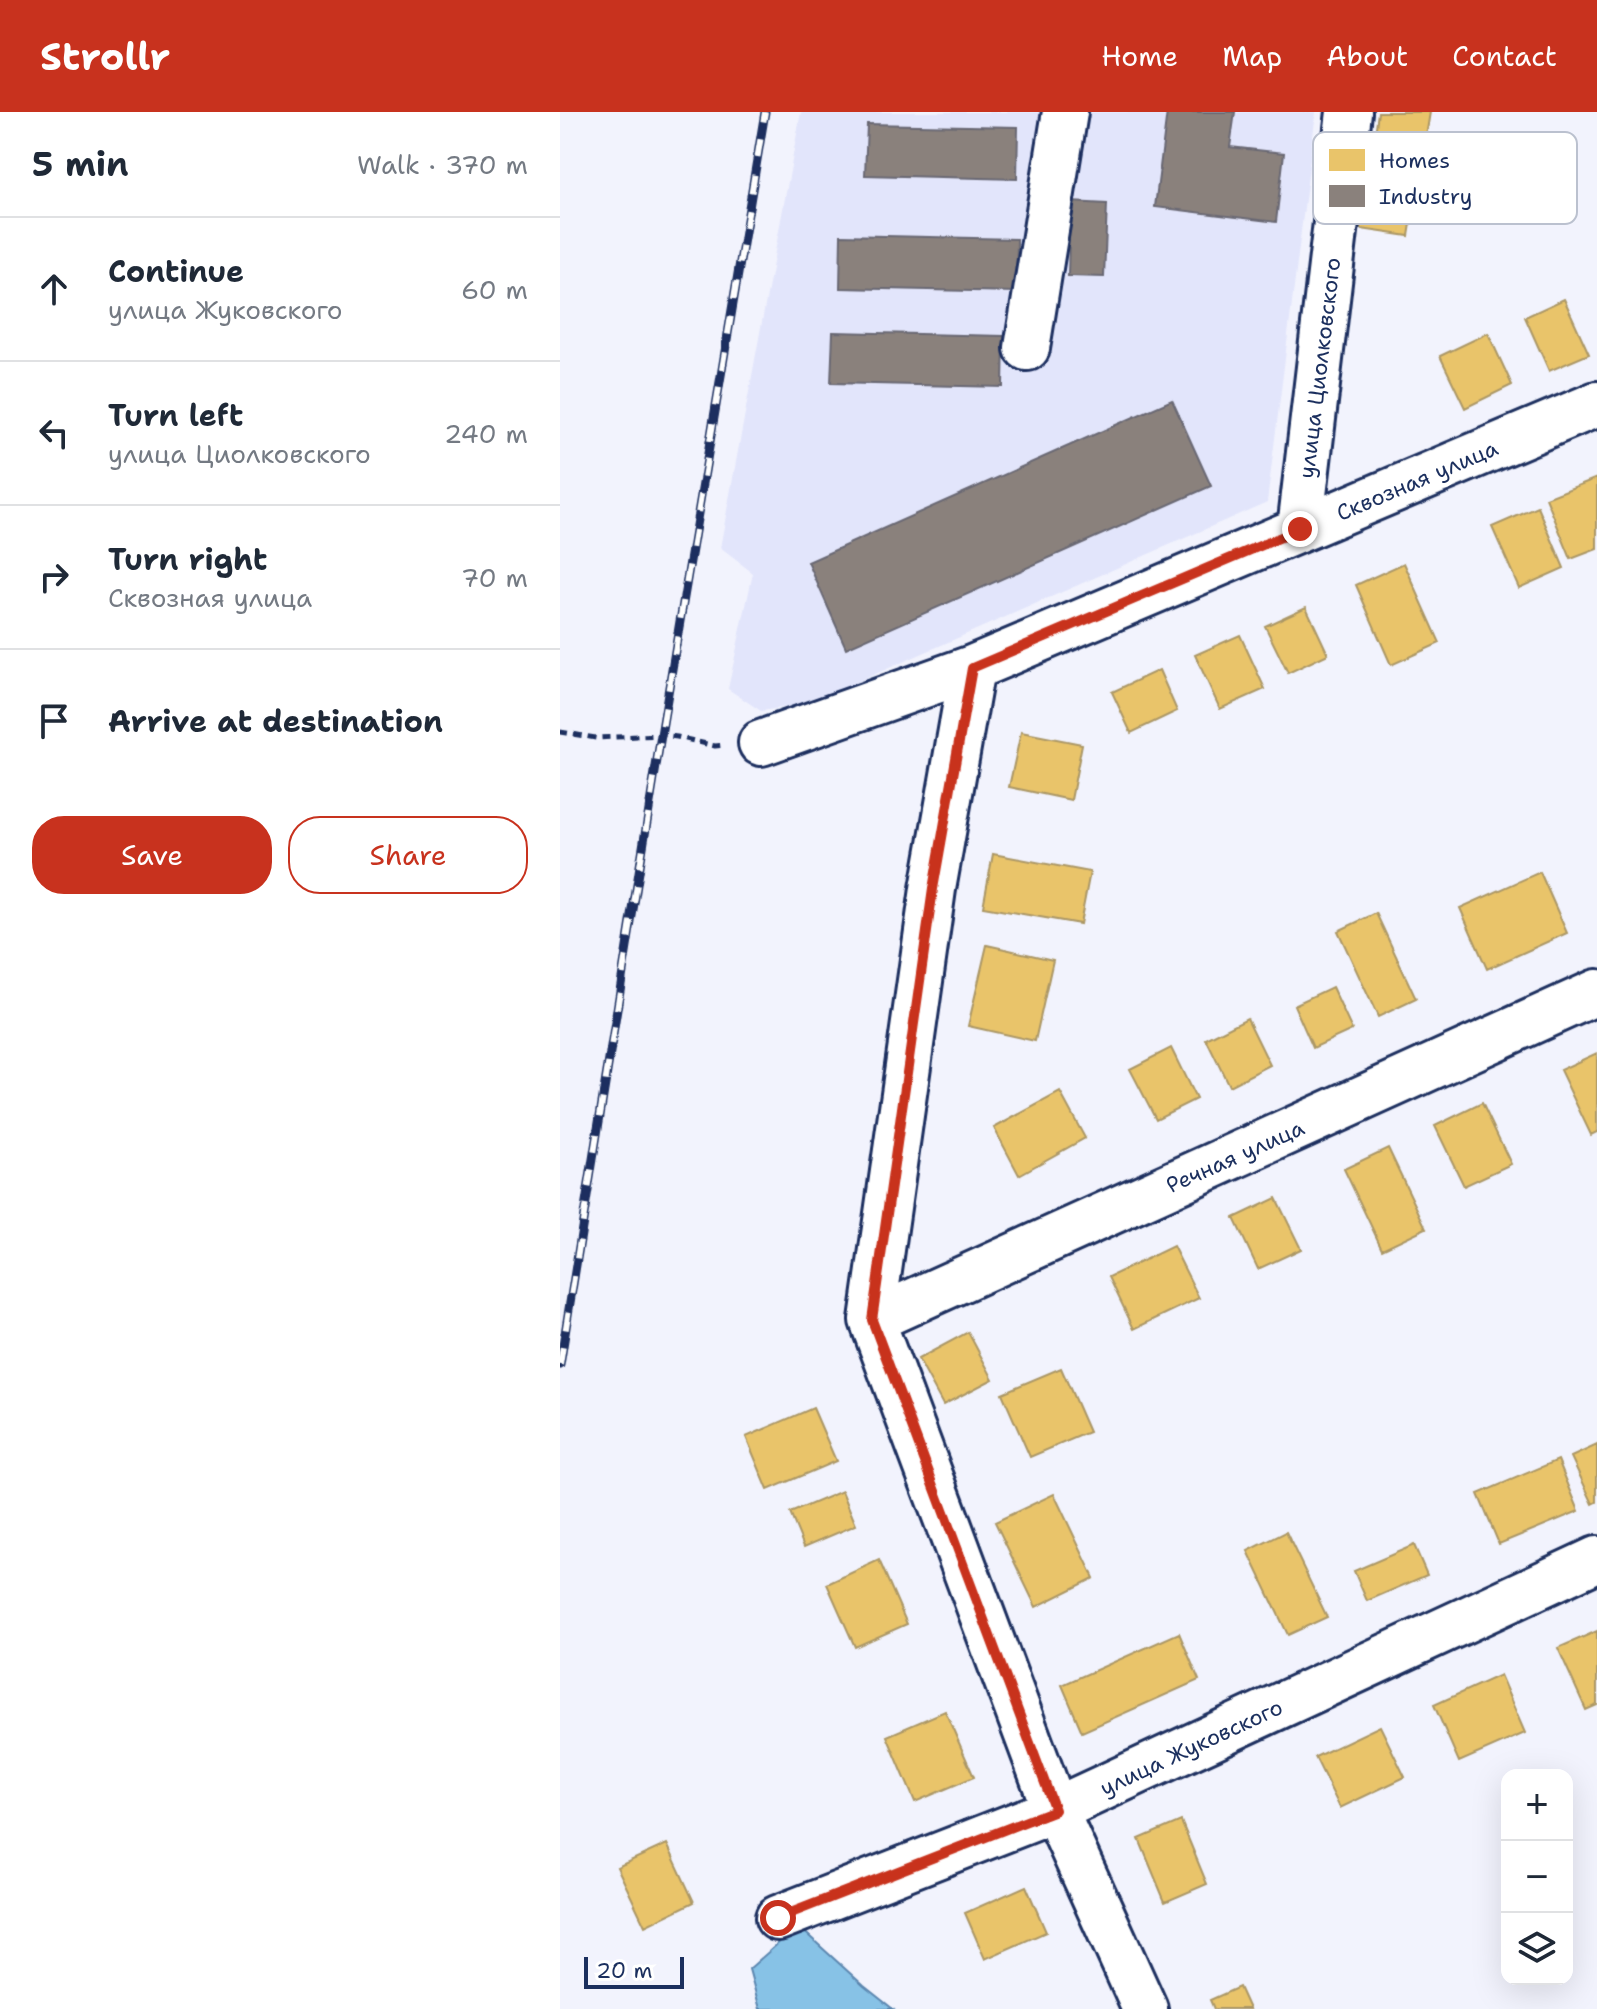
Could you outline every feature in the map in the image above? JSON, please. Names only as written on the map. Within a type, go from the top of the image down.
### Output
[{"type":"street","points":[[1027,348],[1065,112]]},
{"type":"street","name":"улица Циолковского","points":[[1347,132],[1349,112]]},
{"type":"street","name":"улица Циолковского","points":[[1300,529],[1336,224]]},
{"type":"street","name":"Сквозная улица","points":[[761,743],[972,668],[1597,404]]},
{"type":"street","points":[[972,668],[933,889],[872,1320],[1055,1810],[1145,2009]]},
{"type":"street","name":"Речная улица","points":[[872,1320],[1597,992]]},
{"type":"street","name":"улица Жуковского","points":[[778,1918],[1055,1810],[1597,1559]]},
{"type":"path","points":[[560,732],[596,738],[661,735],[715,746],[761,743]]},
{"type":"shaded area","points":[[801,112],[1316,112],[1267,502],[807,704],[761,711],[728,689],[753,573],[720,548]]},
{"type":"water","points":[[798,1926],[893,2009],[760,2009],[749,1969]]},
{"type":"building: Homes","points":[[1378,112],[1430,112],[1427,132],[1375,132]]},
{"type":"building: Homes","points":[[1355,224],[1411,224],[1409,236],[1354,228]]},
{"type":"building: Homes","points":[[1564,299],[1589,354],[1549,371],[1525,317]]},
{"type":"building: Homes","points":[[1488,333],[1512,385],[1465,408],[1440,356]]},
{"type":"building: Homes","points":[[1597,478],[1597,549],[1571,559],[1546,498]]},
{"type":"building: Homes","points":[[1538,507],[1564,568],[1519,588],[1492,527]]},
{"type":"building: Homes","points":[[1404,563],[1440,643],[1391,665],[1356,585]]},
{"type":"building: Homes","points":[[1306,607],[1328,654],[1288,673],[1265,626]]},
{"type":"building: Homes","points":[[1240,635],[1265,689],[1220,709],[1195,655]]},
{"type":"building: Homes","points":[[1159,670],[1177,711],[1131,733],[1112,692]]},
{"type":"building: Homes","points":[[1021,732],[1082,744],[1071,800],[1009,787]]},
{"type":"building: Homes","points":[[993,854],[1090,872],[1080,924],[983,907]]},
{"type":"building: Homes","points":[[1540,872],[1567,933],[1487,969],[1460,908]]},
{"type":"building: Homes","points":[[1376,913],[1416,999],[1378,1017],[1338,931]]},
{"type":"building: Homes","points":[[987,945],[1053,960],[1035,1041],[968,1026]]},
{"type":"building: Homes","points":[[1332,987],[1352,1030],[1313,1048],[1294,1005]]},
{"type":"building: Homes","points":[[1247,1018],[1270,1065],[1229,1086],[1206,1039]]},
{"type":"building: Homes","points":[[1171,1048],[1196,1099],[1156,1119],[1130,1069]]},
{"type":"building: Homes","points":[[1597,1053],[1597,1132],[1591,1135],[1560,1070]]},
{"type":"building: Homes","points":[[1060,1092],[1085,1138],[1019,1175],[994,1128]]},
{"type":"building: Homes","points":[[1482,1103],[1511,1164],[1464,1186],[1435,1126]]},
{"type":"building: Homes","points":[[1388,1148],[1426,1228],[1382,1249],[1344,1169]]},
{"type":"building: Homes","points":[[1276,1198],[1301,1249],[1258,1269],[1234,1218]]},
{"type":"building: Homes","points":[[1173,1246],[1199,1298],[1134,1329],[1109,1277]]},
{"type":"building: Homes","points":[[968,1332],[993,1379],[943,1405],[918,1359]]},
{"type":"building: Homes","points":[[1061,1368],[1089,1432],[1030,1457],[1002,1393]]},
{"type":"building: Homes","points":[[813,1408],[836,1461],[768,1490],[746,1437]]},
{"type":"building: Homes","points":[[1597,1445],[1597,1502],[1593,1504],[1571,1457]]},
{"type":"building: Homes","points":[[1558,1460],[1579,1511],[1499,1544],[1478,1494]]},
{"type":"building: Homes","points":[[842,1491],[856,1525],[804,1547],[790,1513]]},
{"type":"building: Homes","points":[[1054,1494],[1094,1578],[1036,1607],[995,1522]]},
{"type":"building: Homes","points":[[1286,1532],[1327,1617],[1288,1635],[1248,1551]]},
{"type":"building: Homes","points":[[1414,1545],[1427,1575],[1367,1601],[1354,1571]]},
{"type":"building: Homes","points":[[879,1560],[907,1624],[855,1647],[827,1584]]},
{"type":"building: Homes","points":[[1597,1631],[1597,1705],[1586,1710],[1558,1648]]},
{"type":"building: Homes","points":[[1179,1633],[1199,1680],[1082,1732],[1062,1685]]},
{"type":"building: Homes","points":[[1500,1675],[1525,1733],[1459,1762],[1434,1705]]},
{"type":"building: Homes","points":[[945,1711],[974,1777],[915,1802],[887,1736]]},
{"type":"building: Homes","points":[[1380,1726],[1405,1777],[1340,1808],[1315,1757]]},
{"type":"building: Homes","points":[[1181,1821],[1207,1884],[1165,1902],[1139,1839]]},
{"type":"building: Homes","points":[[667,1844],[694,1902],[645,1926],[617,1867]]},
{"type":"building: Homes","points":[[1026,1886],[1046,1932],[985,1959],[965,1913]]},
{"type":"building: Homes","points":[[1239,1987],[1249,2009],[1214,2009],[1210,2000]]},
{"type":"building: Industry","points":[[1167,112],[1235,112],[1230,147],[1284,153],[1276,222],[1155,207]]},
{"type":"building: Industry","points":[[867,124],[1018,127],[1017,179],[865,175]]},
{"type":"building: Industry","points":[[1070,202],[1107,204],[1104,277],[1068,276]]},
{"type":"building: Industry","points":[[841,235],[1017,239],[1016,292],[840,288]]},
{"type":"building: Industry","points":[[833,332],[1004,336],[1003,387],[831,383]]},
{"type":"building: Industry","points":[[1172,400],[1211,486],[846,648],[808,562]]},
{"type":"railway","points":[[560,1365],[765,112]]},
{"type":"route","points":[[778,1918],[1055,1810],[872,1320],[933,889],[972,668],[1300,529]]}]
